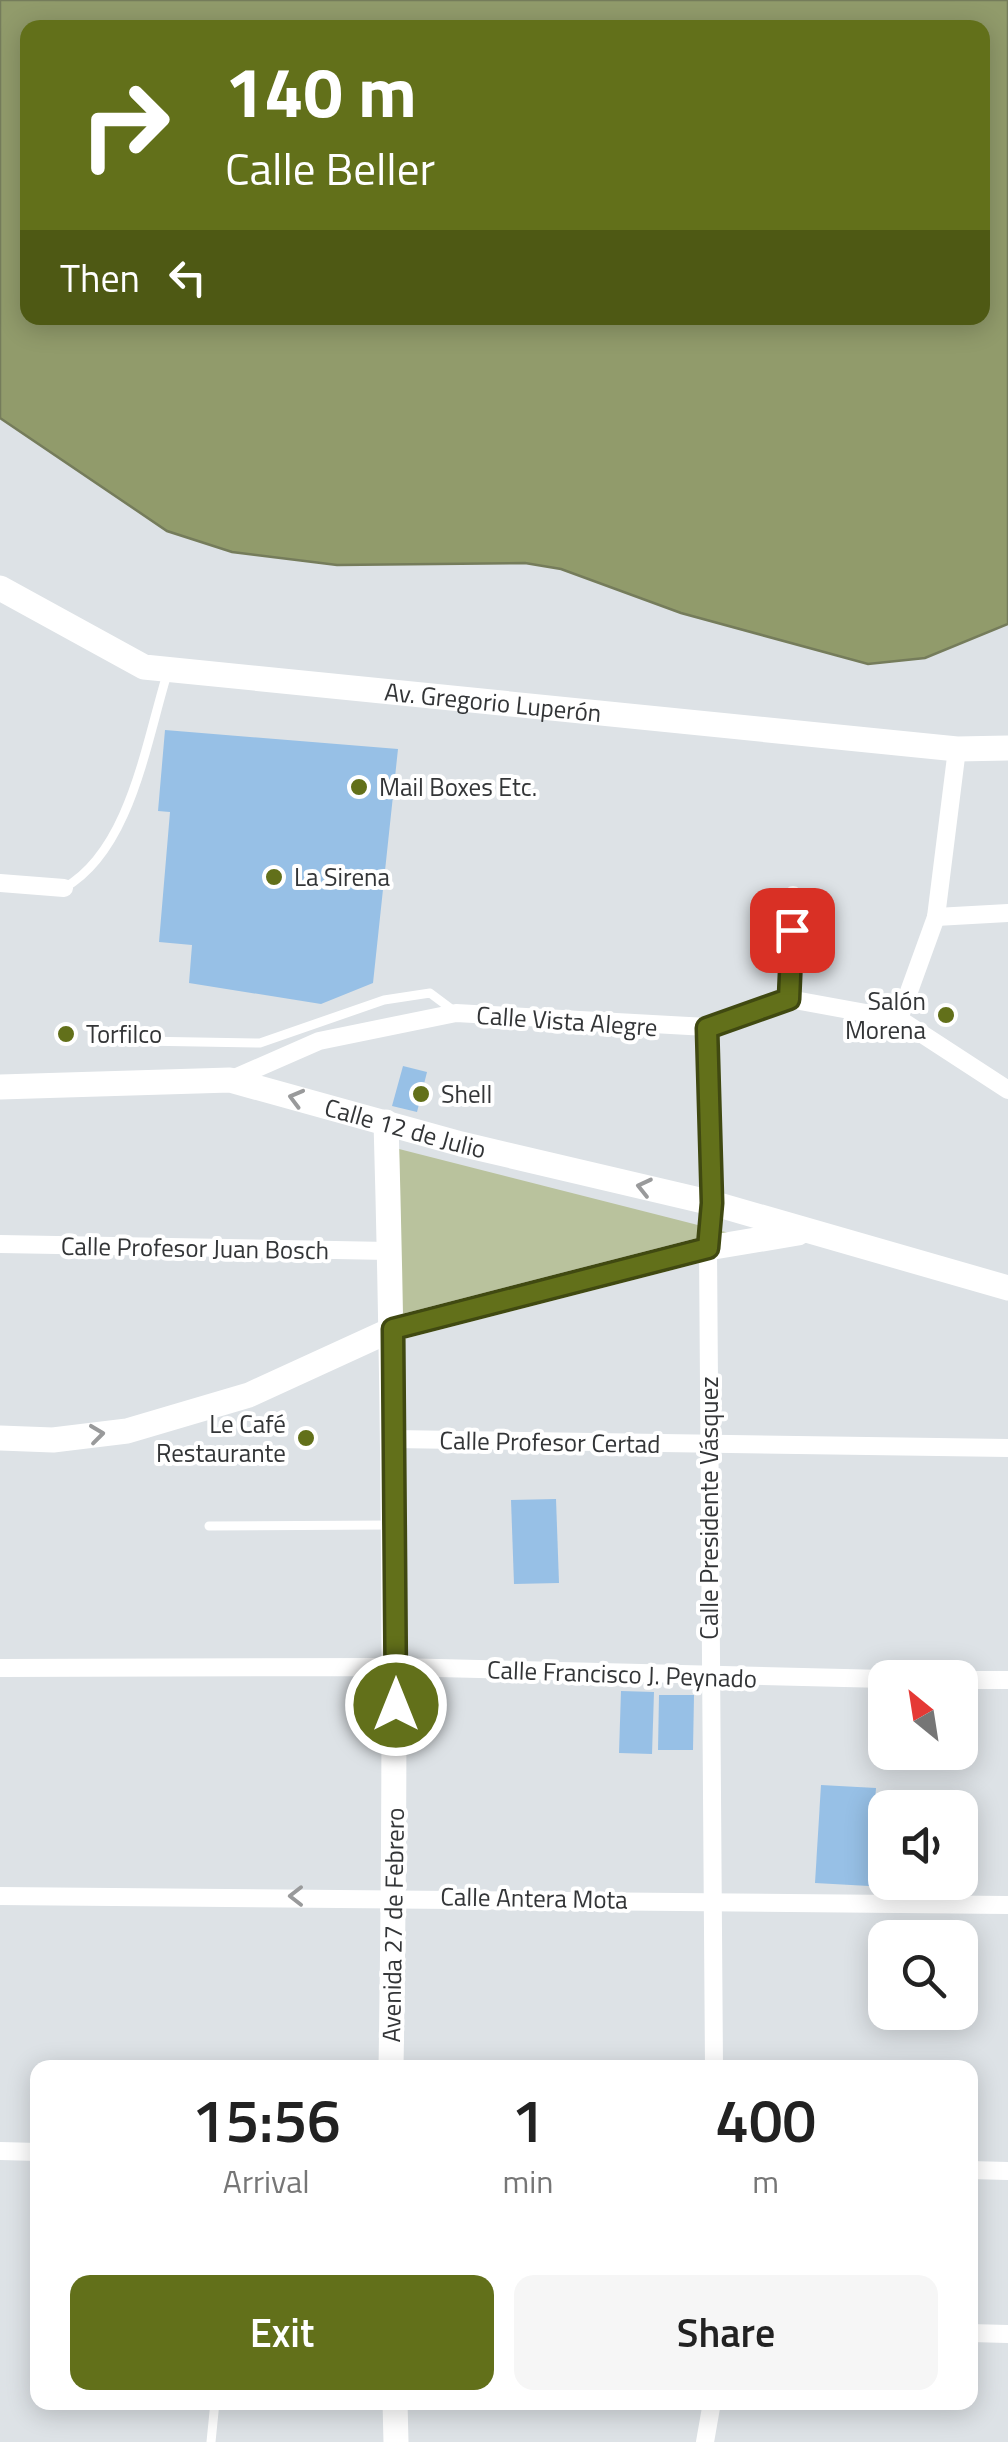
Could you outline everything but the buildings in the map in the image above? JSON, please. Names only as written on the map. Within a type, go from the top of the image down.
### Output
[{"type":"street","name":"Av. Gregorio Luperón","points":[[0,588],[144,667],[958,749],[1008,748]]},
{"type":"street","points":[[898,1019],[936,916],[958,749]]},
{"type":"street","points":[[0,883],[64,888]]},
{"type":"street","points":[[789,999],[793,894]]},
{"type":"street","points":[[936,916],[1008,913]]},
{"type":"street","name":"Calle Vista Alegre","points":[[230,1080],[318,1040],[456,1013],[707,1028],[789,999],[898,1019],[1008,1090]]},
{"type":"street","points":[[707,1028],[712,1203]]},
{"type":"street","name":"Calle 12 de Julio","points":[[0,1086],[230,1080],[712,1203],[1008,1288]]},
{"type":"street","name":"Avenida 27 de Febrero","points":[[386,1122],[393,1329],[396,1667],[391,2060]]},
{"type":"street","name":"Calle Presidente Vásquez","points":[[712,1203],[708,1248],[714,2060]]},
{"type":"street","points":[[0,1438],[53,1440],[126,1431],[250,1394],[393,1329],[708,1248],[806,1232]]},
{"type":"street","name":"Calle Profesor Juan Bosch","points":[[0,1244],[389,1252]]},
{"type":"street","name":"Calle Profesor Certad","points":[[393,1439],[1008,1448]]},
{"type":"street","name":"Calle Francisco J. Peynado","points":[[0,1668],[396,1667],[711,1678],[868,1679]]},
{"type":"street","points":[[978,1680],[1008,1680]]},
{"type":"street","name":"Calle Antera Mota","points":[[0,1896],[394,1896],[1008,1906]]},
{"type":"street","points":[[0,2151],[30,2152]]},
{"type":"street","points":[[978,2170],[1008,2170]]},
{"type":"street","points":[[978,2333],[1008,2334]]},
{"type":"street","points":[[395,2410],[396,2442]]},
{"type":"street","points":[[705,2442],[711,2410]]},
{"type":"lane","points":[[64,888],[88,874],[119,828],[168,670]]},
{"type":"lane","points":[[140,1041],[260,1042],[384,1000],[430,993],[456,1013]]},
{"type":"lane","points":[[209,1526],[394,1525]]},
{"type":"lane","points":[[211,2442],[214,2410]]},
{"type":"shaded area","points":[[0,0],[1008,0],[1008,624],[925,658],[868,664],[681,613],[561,569],[525,563],[337,565],[232,552],[167,531],[0,418]]},
{"type":"shaded area","points":[[399,1149],[753,1239],[402,1320]]},
{"type":"place","name":"Mail Boxes Etc.","points":[[359,787]]},
{"type":"place","name":"La Sirena","points":[[274,877]]},
{"type":"place","name":"Salón Morena","points":[[946,1015]]},
{"type":"place","name":"Torfilco","points":[[66,1034]]},
{"type":"place","name":"Shell","points":[[421,1094]]},
{"type":"place","name":"Le Café Restaurante","points":[[306,1438]]},
{"type":"route","points":[[396,1705],[393,1329],[708,1248],[712,1203],[707,1028],[789,999],[792,930]]}]
